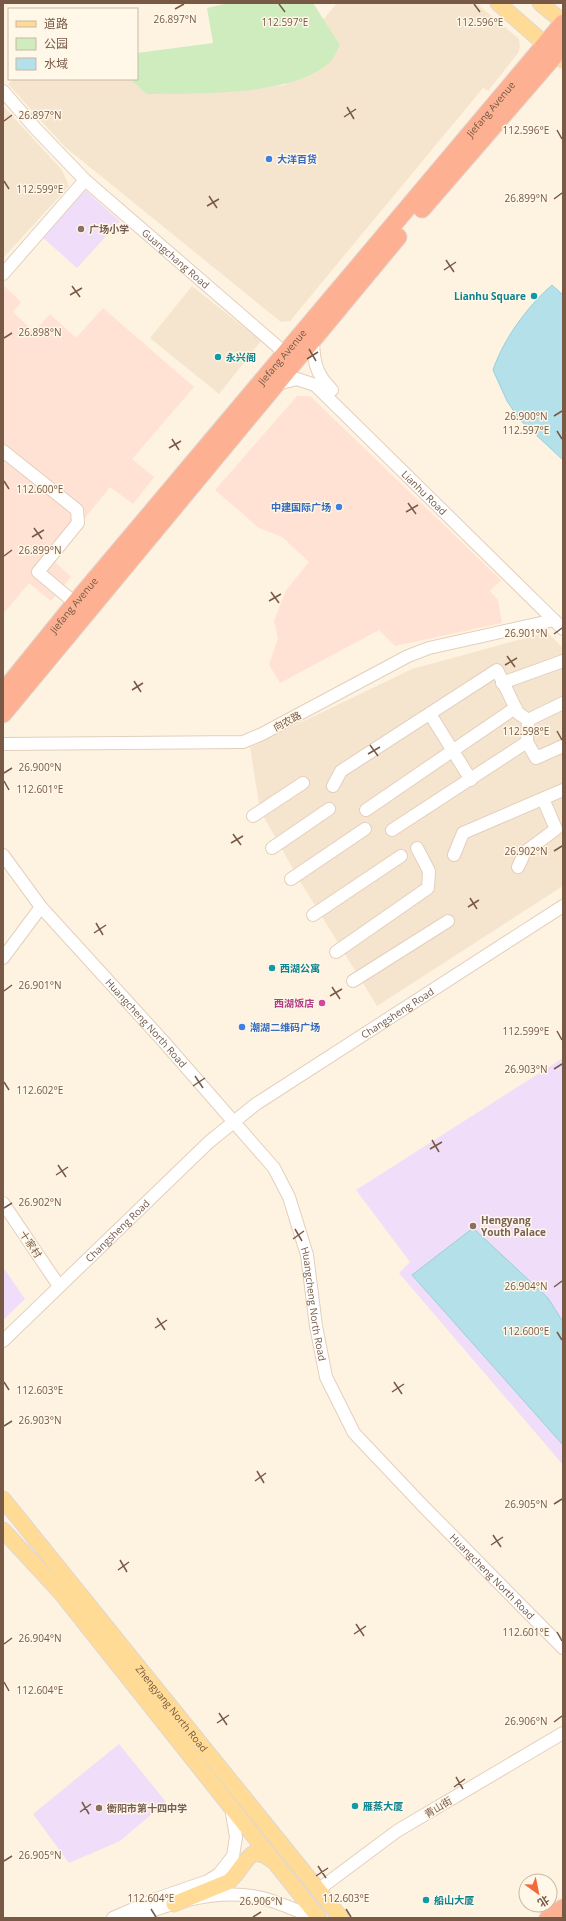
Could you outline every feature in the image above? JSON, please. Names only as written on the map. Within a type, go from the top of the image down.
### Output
[{"type":"highway","name":"Jiefang Avenue","points":[[3,714],[313,342],[411,221],[557,51],[563,23]]},
{"type":"highway","name":"Jiefang Avenue","points":[[3,692],[75,603],[285,353],[557,51]]},
{"type":"highway","points":[[548,1918],[563,1908]]},
{"type":"main road","points":[[498,3],[557,51]]},
{"type":"main road","points":[[540,3],[563,23]]},
{"type":"main road","name":"Zhengyang North Road","points":[[3,1499],[341,1918]]},
{"type":"main road","name":"Zhengyang North Road","points":[[3,1530],[61,1593],[319,1918]]},
{"type":"main road","points":[[174,1904],[228,1882],[235,1877],[250,1855],[254,1853],[264,1855],[275,1862]]},
{"type":"street","name":"Guangchang Road","points":[[3,91],[35,128],[86,180],[285,353]]},
{"type":"street","points":[[3,274],[86,180]]},
{"type":"street","name":"Lianhu Road","points":[[313,342],[314,363],[321,380],[560,622]]},
{"type":"street","name":"Lianhu Road","points":[[277,384],[297,379],[315,385],[560,622]]},
{"type":"street","points":[[3,451],[77,510],[78,524],[38,572],[75,603]]},
{"type":"street","name":"向农路","points":[[3,744],[243,742],[262,734],[408,656],[429,648],[560,622]]},
{"type":"street","points":[[502,684],[563,661]]},
{"type":"street","points":[[333,786],[341,771],[497,670],[502,684],[518,713],[528,720]]},
{"type":"street","points":[[528,720],[563,703]]},
{"type":"street","points":[[366,810],[453,752],[515,708]]},
{"type":"street","points":[[430,714],[471,780]]},
{"type":"street","points":[[528,720],[527,742],[536,758],[563,746]]},
{"type":"street","points":[[392,830],[471,780],[527,742]]},
{"type":"street","points":[[253,816],[303,783]]},
{"type":"street","points":[[454,856],[463,833],[563,790]]},
{"type":"street","points":[[518,867],[525,852],[556,829],[543,799]]},
{"type":"street","points":[[272,848],[329,809]]},
{"type":"street","points":[[291,879],[365,829]]},
{"type":"street","points":[[336,952],[428,888],[429,871],[417,848]]},
{"type":"street","name":"Huangcheng North Road","points":[[3,855],[41,907],[274,1168],[289,1197],[306,1255],[316,1326],[326,1377],[354,1433],[424,1507],[563,1648]]},
{"type":"street","points":[[313,915],[401,856]]},
{"type":"street","name":"Changsheng Road","points":[[3,1341],[209,1142],[256,1104],[563,906]]},
{"type":"street","points":[[3,958],[41,907]]},
{"type":"street","name":"Changsheng Road","points":[[234,1122],[258,1109],[563,914]]},
{"type":"street","points":[[353,981],[448,921]]},
{"type":"street","name":"十家村","points":[[3,1203],[59,1286]]},
{"type":"street","name":"青山街","points":[[318,1890],[397,1831],[563,1733]]},
{"type":"street","points":[[113,1918],[156,1899],[208,1881],[219,1874],[233,1856],[236,1837],[231,1806]]},
{"type":"street","points":[[134,1918],[174,1904],[218,1896],[265,1899],[314,1918]]},
{"type":"shaded area","name":"大洋百货","points":[[337,3],[476,3],[519,39],[520,46],[518,53],[488,91],[483,88],[290,321],[281,322],[65,147],[8,84],[13,80],[131,80],[146,94],[222,92],[285,85],[330,32],[323,20]]},
{"type":"shaded area","points":[[3,106],[62,170],[69,186],[3,258]]},
{"type":"shaded area","name":"广场小学","points":[[85,190],[120,221],[77,268],[42,237]]},
{"type":"shaded area","points":[[3,285],[21,302],[13,312],[34,332],[50,314],[76,338],[103,308],[194,387],[132,459],[154,477],[133,504],[110,487],[52,559],[71,577],[51,601],[29,583],[3,614]]},
{"type":"shaded area","points":[[192,286],[261,341],[219,394],[150,338]]},
{"type":"shaded area","points":[[297,396],[310,396],[501,580],[490,591],[498,600],[502,623],[395,646],[379,630],[280,683],[269,665],[278,638],[274,621],[286,590],[309,562],[282,537],[259,528],[215,490]]},
{"type":"shaded area","points":[[547,632],[563,648],[563,886],[377,1006],[298,878],[260,810],[250,747],[412,669]]},
{"type":"shaded area","name":"Hengyang Youth Palace","points":[[563,1058],[563,1465],[399,1273],[410,1262],[356,1190]]},
{"type":"shaded area","points":[[3,1267],[25,1299],[3,1320]]},
{"type":"shaded area","name":"衡阳市第十四中学","points":[[119,1744],[166,1802],[120,1841],[69,1863],[33,1814]]},
{"type":"green space","points":[[228,3],[313,3],[340,45],[329,63],[312,74],[291,82],[242,91],[190,94],[146,94],[131,80],[138,80],[138,53],[213,43],[207,8]]},
{"type":"water","points":[[552,285],[563,295],[563,460],[519,419],[507,401],[493,370],[503,346],[517,324],[525,313]]},
{"type":"water","points":[[473,1228],[548,1298],[563,1322],[563,1445],[412,1275]]},
{"type":"place","name":"大洋百货","points":[[269,159]]},
{"type":"place","name":"广场小学","points":[[81,229]]},
{"type":"place","name":"Lianhu Square","points":[[534,296]]},
{"type":"place","name":"永兴阁","points":[[218,357]]},
{"type":"place","name":"中建国际广场","points":[[339,507]]},
{"type":"place","name":"西湖公寓","points":[[272,968]]},
{"type":"place","name":"西湖饭店","points":[[322,1003]]},
{"type":"place","name":"潮湖二维码广场","points":[[242,1027]]},
{"type":"place","name":"Hengyang Youth Palace","points":[[473,1226]]},
{"type":"place","name":"雁蒸大厦","points":[[355,1806]]},
{"type":"place","name":"衡阳市第十四中学","points":[[99,1808]]},
{"type":"place","name":"船山大厦","points":[[426,1900]]}]
